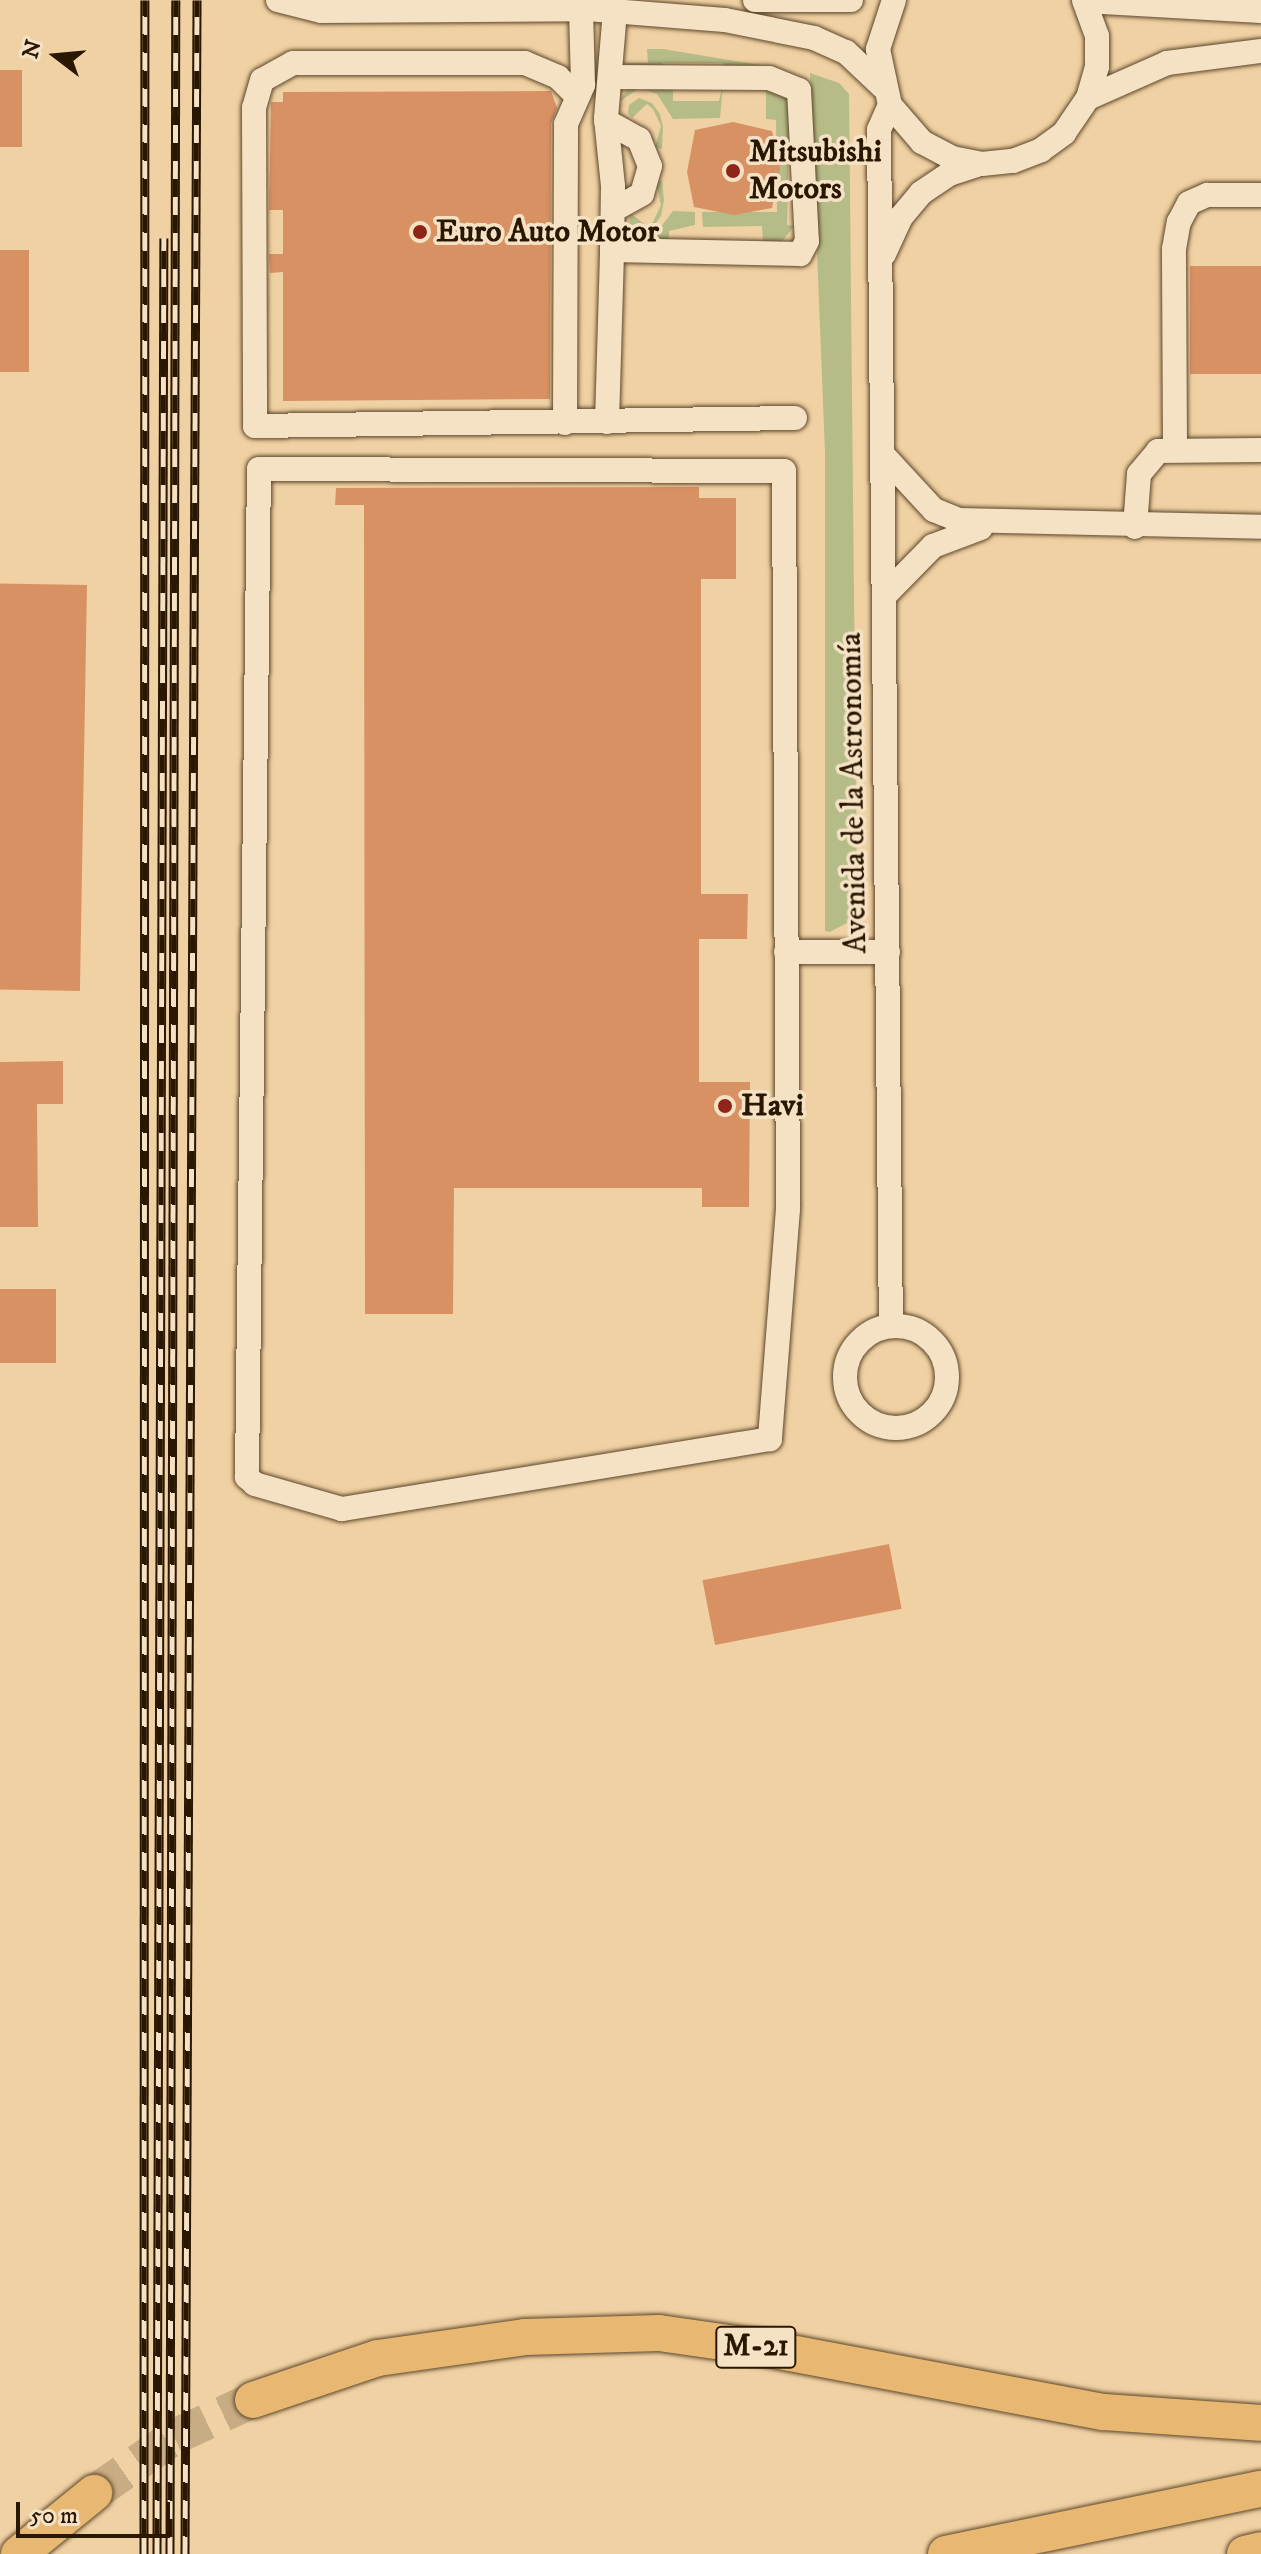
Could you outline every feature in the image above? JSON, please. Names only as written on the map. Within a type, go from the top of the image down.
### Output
[{"type":"highway","name":"M-21","points":[[253,2400],[378,2358],[525,2337],[659,2333],[764,2348],[1104,2412],[1261,2423]]},
{"type":"highway","points":[[946,2554],[1261,2489]]},
{"type":"highway","points":[[19,2554],[94,2493]]},
{"type":"highway","points":[[1245,2554],[1261,2550]]},
{"type":"street","points":[[278,0],[321,11],[615,11],[725,20],[814,38],[846,52],[922,142],[952,158],[982,164],[1013,161],[1041,150],[1064,133],[1088,98],[1097,67],[1097,36],[1084,1],[1261,11]]},
{"type":"street","points":[[371,11],[402,0]]},
{"type":"street","points":[[462,0],[489,10]]},
{"type":"street","points":[[755,0],[851,0]]},
{"type":"street","points":[[886,96],[878,49],[894,0]]},
{"type":"street","points":[[565,423],[566,124],[583,85],[581,9]]},
{"type":"street","points":[[607,422],[613,210],[606,121],[613,77],[615,11]]},
{"type":"street","points":[[1088,98],[1167,63],[1261,51]]},
{"type":"street","points":[[577,96],[558,77],[525,63],[293,63],[262,80],[254,108],[255,426],[795,418]]},
{"type":"street","points":[[612,250],[800,254],[807,241],[799,90],[769,78],[613,77]]},
{"type":"street","name":"Avenida de la Astronomía","points":[[886,96],[879,130],[891,1326]]},
{"type":"street","points":[[606,121],[639,139],[650,166],[642,194],[613,210]]},
{"type":"street","name":"Avenida de la Astronomía","points":[[881,260],[901,217],[921,193],[949,174],[982,164]]},
{"type":"street","points":[[1175,449],[1174,249],[1179,222],[1189,203],[1207,195],[1261,195]]},
{"type":"street","points":[[1135,527],[1139,474],[1144,462],[1158,451],[1261,450]]},
{"type":"street","points":[[883,455],[934,510],[959,520],[999,525],[1261,527]]},
{"type":"street","points":[[259,469],[784,471],[786,952],[788,1209],[770,1439],[342,1509],[255,1484],[247,1477],[259,469]]},
{"type":"street","points":[[884,596],[933,546],[957,533],[999,525]]},
{"type":"street","points":[[786,952],[888,952]]},
{"type":"street","points":[[891,1326],[912,1328],[931,1340],[946,1368],[945,1390],[936,1407],[902,1427],[888,1427],[862,1415],[852,1403],[845,1375],[854,1347],[876,1329],[891,1326]]},
{"type":"green space","points":[[647,49],[771,67],[723,69],[723,63],[662,63],[662,69],[629,67],[626,63],[648,63]]},
{"type":"green space","points":[[810,73],[839,83],[849,94],[857,895],[856,911],[847,923],[830,932],[825,931],[825,453]]},
{"type":"green space","points":[[673,85],[673,101],[719,101],[723,85],[720,118],[673,119],[657,94],[640,88],[620,101],[627,89]]},
{"type":"green space","points":[[766,86],[790,91],[787,225],[794,226],[780,244],[763,244],[762,226],[703,227],[702,212],[777,212],[776,120],[766,119]]},
{"type":"green space","points":[[639,98],[652,103],[660,114],[663,127],[662,149],[655,147],[661,126],[653,109],[647,104],[632,118],[628,113],[629,105]]},
{"type":"green space","points":[[662,180],[664,200],[661,216],[652,228],[636,233],[629,227],[630,213],[647,226],[653,222],[661,205],[656,183]]},
{"type":"green space","points":[[673,211],[695,212],[695,225],[669,231],[669,245],[638,245],[624,240],[621,231],[630,241],[650,241]]},
{"type":"building","points":[[0,70],[22,70],[22,147],[0,147]]},
{"type":"building","name":"Euro Auto Motor","points":[[551,91],[557,108],[551,124],[550,399],[283,401],[283,272],[270,273],[269,254],[283,254],[283,210],[269,210],[271,102],[283,102],[283,92]]},
{"type":"building","name":"Mitsubishi Motors","points":[[733,122],[772,131],[780,169],[772,208],[734,215],[694,207],[687,172],[695,130]]},
{"type":"building","points":[[0,250],[29,250],[29,372],[0,372]]},
{"type":"building","points":[[1190,266],[1261,266],[1261,374],[1190,374]]},
{"type":"building","points":[[699,487],[699,498],[736,498],[736,579],[701,579],[701,894],[748,894],[747,939],[699,939],[699,1082],[750,1082],[749,1207],[702,1207],[702,1188],[454,1188],[453,1314],[365,1314],[364,505],[335,505],[336,488]]},
{"type":"building","points":[[0,583],[87,585],[80,991],[0,990]]},
{"type":"building","points":[[63,1061],[63,1104],[37,1104],[38,1227],[0,1227],[0,1062]]},
{"type":"building","points":[[0,1289],[56,1289],[56,1363],[0,1363]]},
{"type":"building","points":[[889,1544],[902,1609],[715,1645],[702,1580]]},
{"type":"tunnel","points":[[94,2493],[174,2437],[253,2400]]},
{"type":"railway","points":[[144,2554],[145,0]]},
{"type":"railway","points":[[170,2554],[176,0]]},
{"type":"railway","points":[[185,2554],[197,0]]},
{"type":"railway","points":[[157,2554],[164,238]]},
{"type":"place","name":"Mitsubishi Motors","points":[[733,171]]},
{"type":"place","name":"Euro Auto Motor","points":[[420,232]]},
{"type":"place","name":"Havi","points":[[725,1106]]}]
